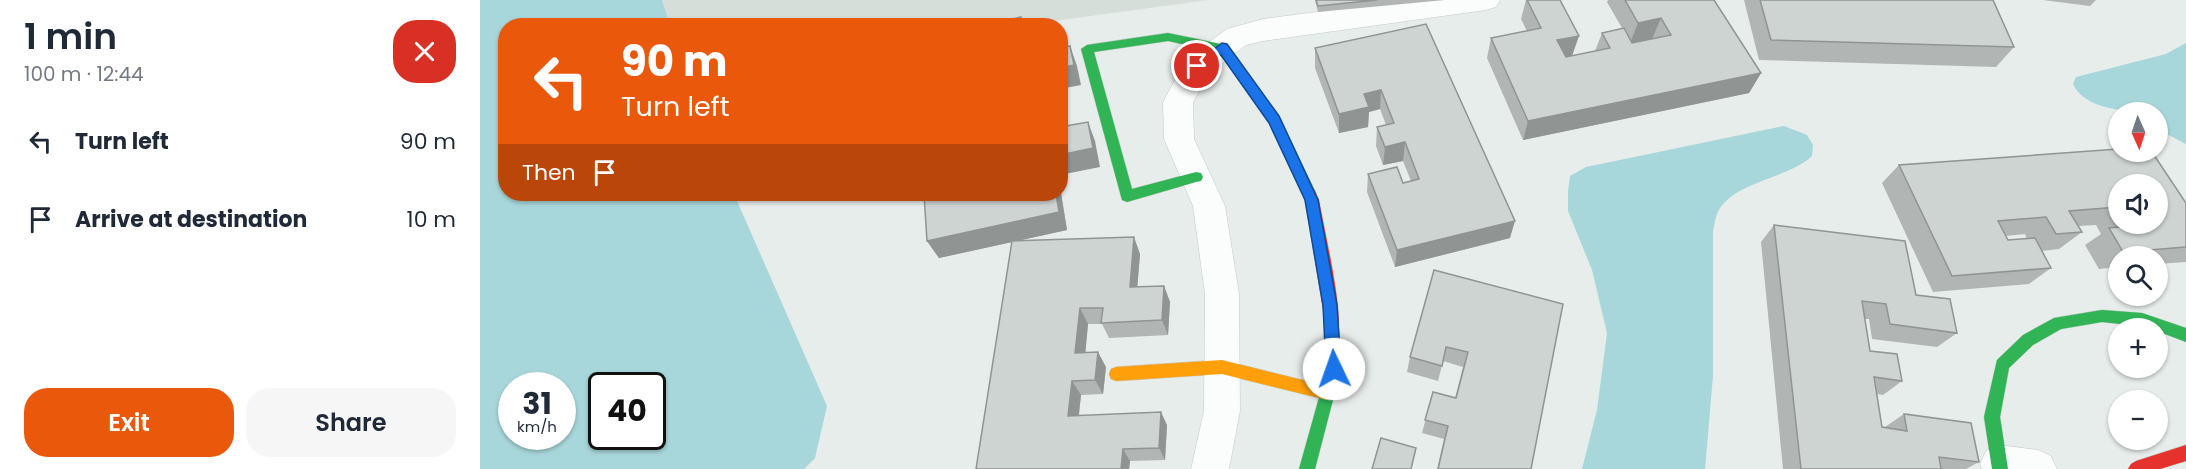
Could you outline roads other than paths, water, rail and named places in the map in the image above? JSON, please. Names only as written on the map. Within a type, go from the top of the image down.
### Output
[{"type":"street","points":[[1210,469],[1221,411],[1222,294],[1209,206],[1179,138],[1178,102],[1197,66],[1237,37],[1263,30],[1486,0]]},
{"type":"street","points":[[1196,177],[1127,196],[1087,49],[1168,37],[1222,48],[1275,120],[1312,200],[1330,305],[1334,369],[1307,469]]},
{"type":"street","points":[[2038,469],[2000,466],[1992,417],[2002,365],[2028,340],[2058,323],[2102,316],[2142,319],[2186,335]]},
{"type":"street","points":[[1116,374],[1222,367],[1327,393]]},
{"type":"street","points":[[2136,469],[2186,453]]},
{"type":"water","points":[[480,0],[662,0],[668,18],[498,18],[498,201],[737,201],[827,406],[815,458],[804,469],[480,469]]},
{"type":"water","points":[[2186,43],[2186,144],[2168,135],[2168,102],[2108,102],[2108,108],[2088,100],[2073,84],[2076,77],[2166,54]]},
{"type":"water","points":[[1784,126],[1807,135],[1813,145],[1812,156],[1802,164],[1734,195],[1724,203],[1715,220],[1713,232],[1713,376],[1705,469],[1582,469],[1597,410],[1607,333],[1592,270],[1568,211],[1570,176],[1586,167]]}]
